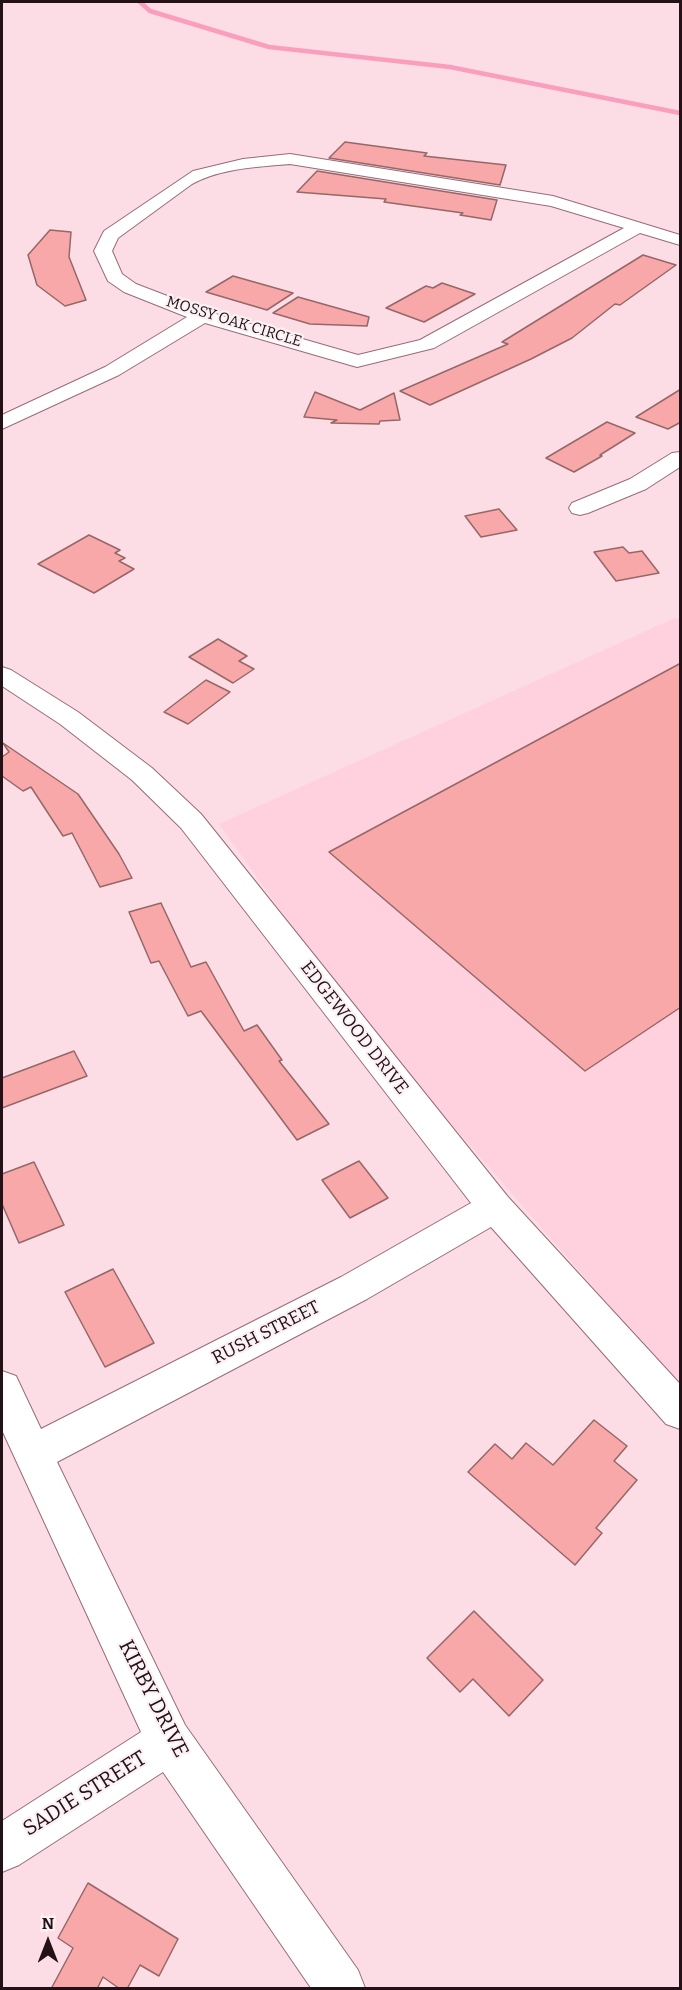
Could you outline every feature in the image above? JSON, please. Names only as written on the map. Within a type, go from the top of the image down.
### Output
[{"type":"street","name":"MOSSY OAK CIRCLE","points":[[637,228],[428,344],[357,362],[319,348],[202,316],[130,288],[114,277],[103,251],[110,235],[199,174],[243,164],[290,159],[553,201],[681,240]]},
{"type":"street","points":[[2,423],[112,371],[202,316]]},
{"type":"street","points":[[580,508],[638,484],[681,458]]},
{"type":"street","name":"EDGEWOOD DRIVE","points":[[2,675],[69,718],[135,768],[191,821],[495,1207],[681,1411]]},
{"type":"street","name":"RUSH STREET","points":[[34,1453],[354,1288],[495,1207]]},
{"type":"street","name":"KIRBY DRIVE","points":[[2,1389],[170,1741],[339,1989]]},
{"type":"street","name":"SADIE STREET","points":[[2,1848],[170,1741]]},
{"type":"shaded area","points":[[675,618],[680,619],[680,1387],[427,1096],[309,950],[219,824]]},
{"type":"building","points":[[345,142],[427,153],[424,156],[506,165],[500,185],[329,158]]},
{"type":"building","points":[[317,171],[497,200],[491,220],[460,215],[463,213],[384,202],[386,199],[297,192]]},
{"type":"building","points":[[50,230],[71,232],[69,257],[86,300],[65,306],[37,285],[28,255]]},
{"type":"building","points":[[643,255],[676,265],[620,305],[615,304],[572,338],[430,405],[400,391],[508,344],[502,342]]},
{"type":"building","points":[[233,276],[293,293],[267,310],[206,292]]},
{"type":"building","points":[[442,283],[475,294],[424,322],[386,308],[426,286],[433,288]]},
{"type":"building","points":[[298,297],[369,317],[367,326],[310,324],[273,313]]},
{"type":"building","points":[[681,389],[681,422],[668,429],[636,417]]},
{"type":"building","points":[[315,392],[360,410],[394,393],[400,420],[380,421],[379,424],[331,423],[337,420],[304,417]]},
{"type":"building","points":[[607,422],[635,433],[574,472],[546,458]]},
{"type":"building","points":[[499,509],[517,530],[481,537],[465,516]]},
{"type":"building","points":[[89,535],[120,550],[115,553],[125,558],[119,561],[134,569],[94,593],[38,564]]},
{"type":"building","points":[[623,547],[629,553],[642,551],[659,573],[616,581],[594,552]]},
{"type":"building","points":[[218,639],[247,656],[239,661],[254,669],[233,683],[189,657]]},
{"type":"building","points":[[681,663],[681,1007],[585,1071],[329,852]]},
{"type":"building","points":[[206,680],[230,692],[188,724],[164,712]]},
{"type":"building","points":[[3,743],[78,794],[119,854],[132,878],[100,887],[72,833],[63,836],[31,787],[23,791],[2,776],[2,757],[9,752]]},
{"type":"building","points":[[161,903],[191,967],[206,962],[244,1031],[257,1025],[282,1060],[279,1061],[329,1124],[297,1140],[201,1011],[188,1016],[159,961],[151,963],[129,912]]},
{"type":"building","points":[[74,1051],[87,1076],[2,1108],[2,1078]]},
{"type":"building","points":[[359,1161],[388,1198],[350,1218],[322,1180]]},
{"type":"building","points":[[34,1162],[64,1225],[19,1243],[2,1204],[2,1174]]},
{"type":"building","points":[[113,1269],[154,1343],[105,1367],[65,1292]]},
{"type":"building","points":[[594,1420],[627,1446],[614,1461],[637,1480],[596,1528],[602,1533],[575,1565],[468,1472],[495,1444],[512,1459],[526,1443],[553,1465]]},
{"type":"building","points":[[474,1611],[543,1680],[509,1716],[473,1679],[460,1692],[427,1658]]},
{"type":"building","points":[[88,1883],[178,1939],[159,1976],[140,1965],[127,1989],[120,1989],[103,1977],[97,1989],[51,1989],[73,1948],[58,1938]]},
{"type":"waterway","points":[[140,2],[150,11],[269,47],[450,67],[680,113]]}]
